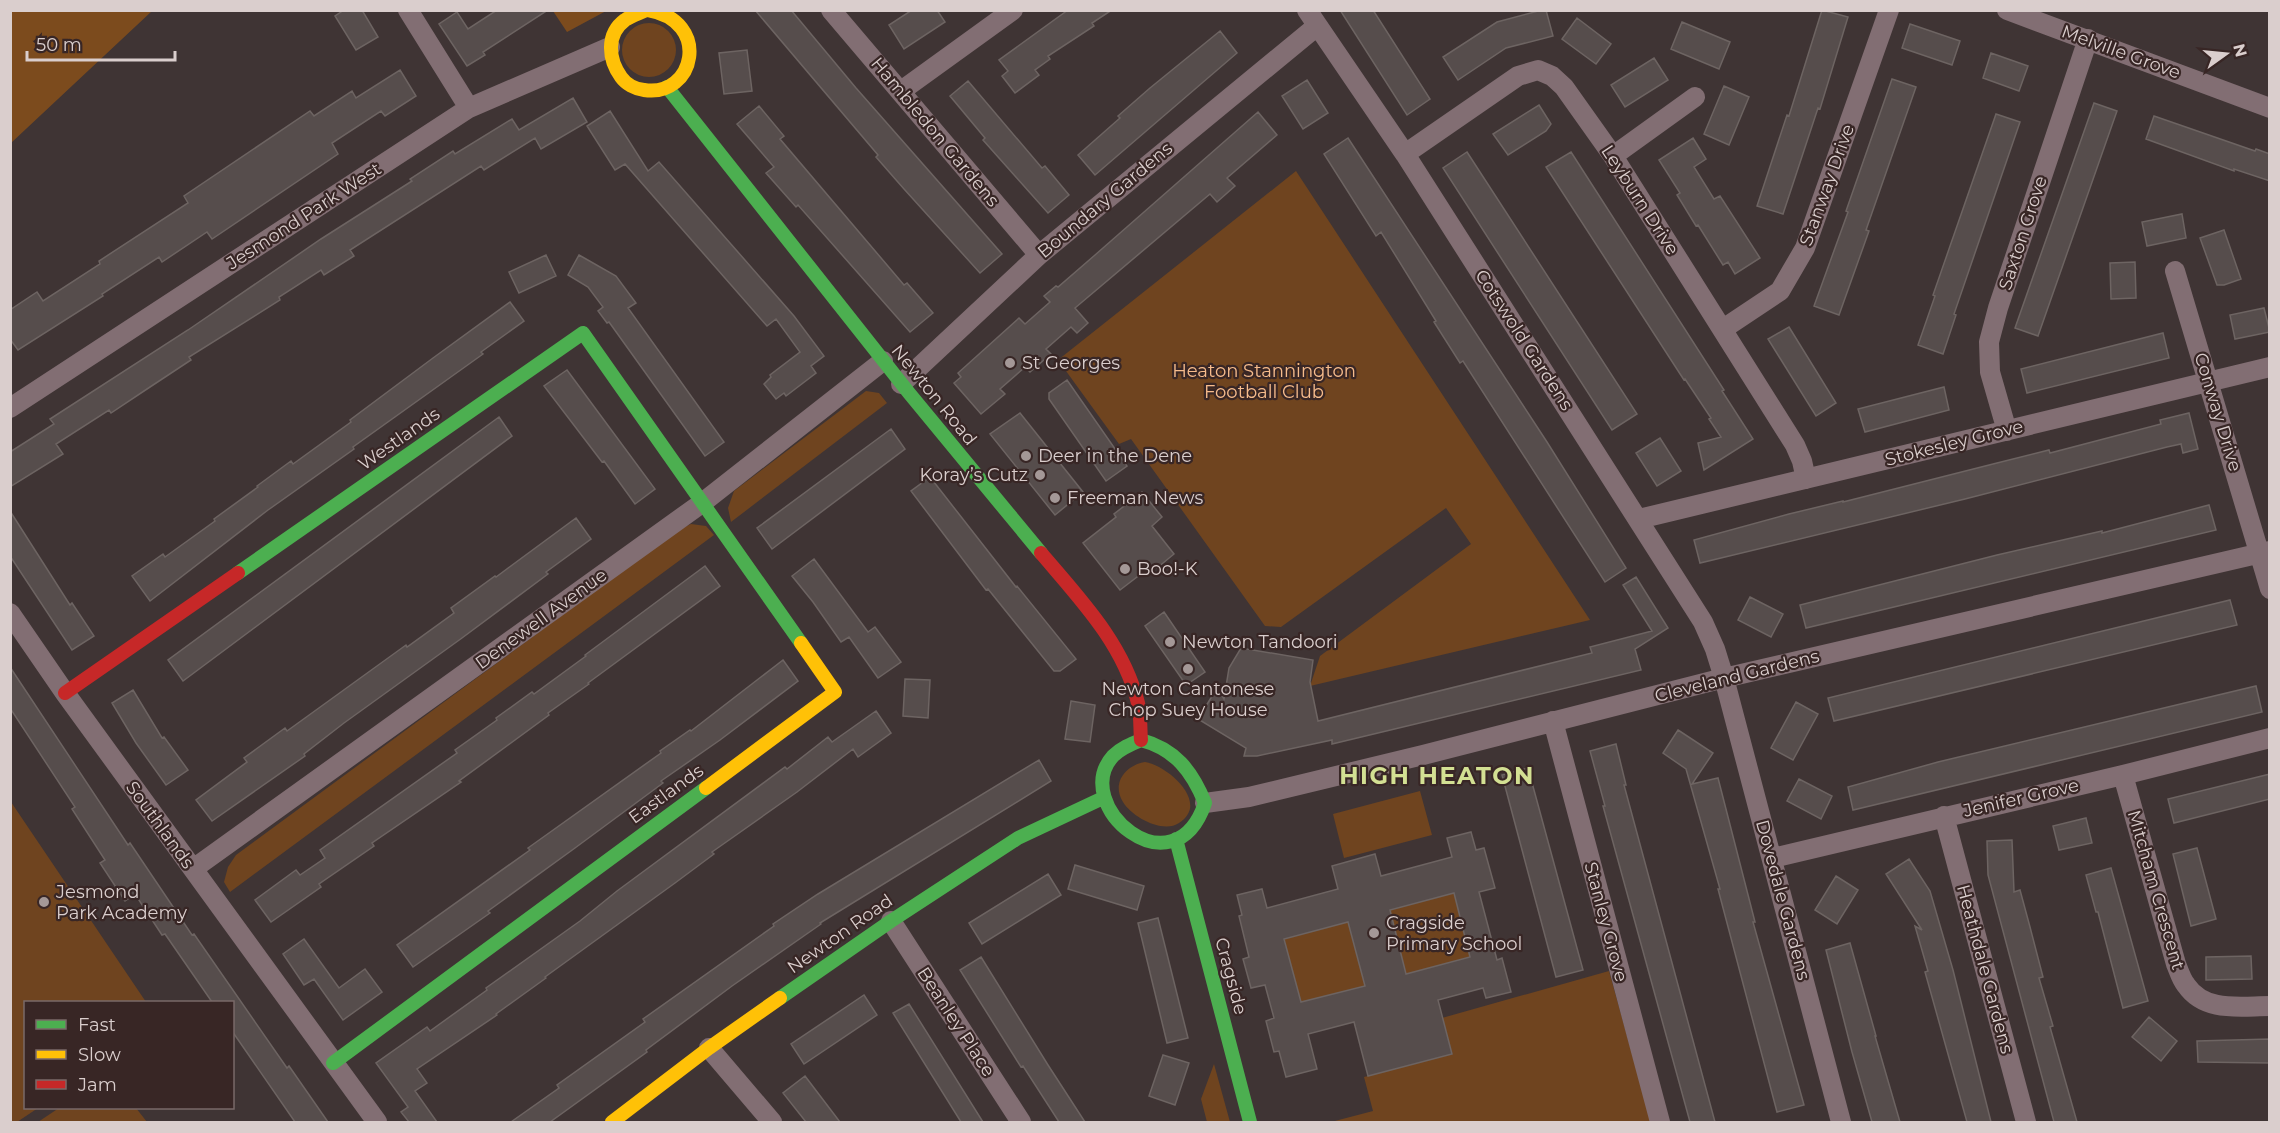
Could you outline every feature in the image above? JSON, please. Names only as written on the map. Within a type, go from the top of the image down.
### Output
[{"type":"street","points":[[408,10],[469,108]]},
{"type":"street","points":[[647,10],[676,14],[690,48],[689,60],[677,81],[655,91],[632,87],[622,80],[614,70],[610,59],[610,47],[614,33],[621,22],[633,14],[647,10]]},
{"type":"street","name":"Hambledon Gardens","points":[[831,10],[1039,255]]},
{"type":"street","points":[[901,91],[1013,10]]},
{"type":"street","name":"Stanway Drive","points":[[1723,329],[1780,291],[1805,248],[1889,10]]},
{"type":"street","name":"Melville Grove","points":[[2007,10],[2270,108]]},
{"type":"street","name":"Cotswold Gardens","points":[[1312,18],[1406,154],[1640,519],[1703,622],[1724,678]]},
{"type":"street","name":"Boundary Gardens","points":[[901,384],[1039,255],[1312,18]]},
{"type":"street","name":"Saxton Grove","points":[[2007,431],[1990,372],[1989,342],[2088,39]]},
{"type":"street","name":"Jesmond Park West","points":[[10,408],[469,108],[610,47]]},
{"type":"street","name":"Leyburn Drive","points":[[1406,154],[1518,76],[1538,70],[1552,76],[1564,87],[1613,156],[1723,329],[1796,445],[1806,479]]},
{"type":"street","name":"Newton Road","points":[[666,87],[901,384],[1106,631],[1127,668],[1139,705],[1141,740]]},
{"type":"street","points":[[1613,156],[1695,97]]},
{"type":"street","name":"Conway Drive","points":[[2175,272],[2265,552],[2270,589]]},
{"type":"street","name":"Westlands","points":[[64,693],[583,333],[702,503]]},
{"type":"street","name":"Denewell Avenue","points":[[193,869],[702,503],[883,361]]},
{"type":"street","name":"Stokesley Grove","points":[[1640,519],[2270,368]]},
{"type":"street","name":"Eastlands","points":[[333,1062],[835,692],[702,503]]},
{"type":"street","name":"Cleveland Gardens","points":[[1205,803],[1262,794],[1724,678],[2265,552]]},
{"type":"street","name":"Southlands","points":[[10,613],[64,693],[377,1122]]},
{"type":"street","name":"Dovedale Gardens","points":[[1724,678],[1841,1122]]},
{"type":"street","name":"Stanley Grove","points":[[1553,721],[1660,1122]]},
{"type":"street","name":"Jenifer Grove","points":[[1773,858],[2270,738]]},
{"type":"street","points":[[1141,740],[1158,743],[1171,753],[1194,777],[1205,803],[1200,820],[1190,832],[1176,839],[1156,844],[1141,841],[1124,828],[1112,816],[1103,798],[1103,779],[1109,761],[1118,750],[1141,740]]},
{"type":"street","name":"Mitcham Crescent","points":[[2123,775],[2176,964],[2185,985],[2199,1000],[2219,1006],[2270,1006]]},
{"type":"street","name":"Newton Road","points":[[612,1122],[709,1048],[891,921],[1018,838],[1103,798]]},
{"type":"street","name":"Heathdale Gardens","points":[[1944,816],[2026,1122]]},
{"type":"street","name":"Cragside","points":[[1176,839],[1250,1122]]},
{"type":"street","name":"Beanley Place","points":[[891,921],[1021,1122]]},
{"type":"street","points":[[709,1048],[772,1122]]},
{"type":"green space","points":[[649,23],[659,25],[668,31],[674,40],[676,50],[674,60],[668,69],[659,75],[649,77],[639,75],[630,69],[624,60],[622,50],[624,40],[630,31],[639,25]]},
{"type":"green space","name":"Heaton Stannington Football Club","points":[[1296,171],[1590,620],[1310,686],[1320,656],[1471,544],[1446,508],[1281,627],[1265,626],[1131,439],[1119,444],[1058,360]]},
{"type":"green space","points":[[866,391],[879,393],[887,403],[731,522],[728,508],[734,491]]},
{"type":"green space","points":[[691,524],[706,526],[714,535],[230,892],[224,882],[228,867],[236,855],[678,530]]},
{"type":"green space","points":[[1145,762],[1174,777],[1188,796],[1190,805],[1188,815],[1179,823],[1165,826],[1148,822],[1133,813],[1123,802],[1119,788],[1122,776],[1132,767]]},
{"type":"green space","points":[[1420,791],[1432,835],[1344,858],[1333,814]]},
{"type":"green space","name":"Jesmond Park Academy","points":[[11,802],[145,1001],[24,1001],[24,1109],[36,1109],[17,1122],[10,1122]]},
{"type":"green space","points":[[1454,893],[1470,957],[1406,974],[1390,910]]},
{"type":"green space","points":[[1348,922],[1365,986],[1301,1002],[1284,939]]},
{"type":"green space","points":[[1609,971],[1651,1122],[1331,1122],[1373,1111],[1364,1077],[1451,1054],[1442,1018]]},
{"type":"green space","points":[[1214,1064],[1230,1122],[1207,1122],[1201,1099]]},
{"type":"green space","points":[[58,1109],[137,1109],[147,1122],[38,1122]]},
{"type":"shaded area","points":[[11,10],[152,10],[152,11],[11,143]]},
{"type":"shaded area","points":[[553,11],[606,11],[567,32]]},
{"type":"building","points":[[344,10],[362,10],[378,37],[356,50],[335,16]]},
{"type":"building","points":[[497,10],[548,10],[483,52],[485,55],[467,66],[439,24],[457,12],[468,29]]},
{"type":"building","points":[[755,10],[791,10],[856,88],[1002,254],[980,273],[876,157],[878,155]]},
{"type":"building","points":[[912,10],[937,10],[945,22],[904,49],[889,25]]},
{"type":"building","points":[[1068,10],[1112,10],[1092,23],[1094,26],[1048,56],[1050,59],[1035,70],[1039,75],[1015,93],[1002,76],[1008,71],[999,60]]},
{"type":"building","points":[[1340,10],[1373,10],[1430,99],[1407,115]]},
{"type":"building","points":[[1546,10],[1553,36],[1506,48],[1458,80],[1443,57],[1497,22]]},
{"type":"building","points":[[1822,10],[1848,17],[1820,109],[1818,108],[1783,214],[1757,206],[1787,115],[1789,116]]},
{"type":"building","points":[[1577,18],[1611,44],[1596,64],[1562,39]]},
{"type":"building","points":[[1682,22],[1730,42],[1719,69],[1671,49]]},
{"type":"building","points":[[1910,24],[1960,41],[1952,65],[1902,48]]},
{"type":"building","points":[[1220,31],[1237,53],[1095,175],[1078,155],[1150,88]]},
{"type":"building","points":[[747,50],[752,91],[724,94],[719,53]]},
{"type":"building","points":[[1991,53],[2028,66],[2019,91],[1983,78]]},
{"type":"building","points":[[1654,58],[1668,80],[1625,107],[1611,85]]},
{"type":"building","points":[[400,70],[416,96],[385,116],[381,111],[332,143],[338,154],[212,239],[207,232],[162,262],[159,257],[18,350],[10,339],[10,310],[37,292],[43,301],[100,264],[99,261],[188,203],[184,196],[310,111],[314,116],[352,91],[356,98]]},
{"type":"building","points":[[1892,79],[1916,87],[1839,315],[1814,306]]},
{"type":"building","points":[[1307,80],[1328,113],[1303,129],[1282,96]]},
{"type":"building","points":[[968,81],[1042,168],[1045,166],[1069,195],[1048,213],[983,140],[985,138],[950,96]]},
{"type":"building","points":[[1724,86],[1749,97],[1729,145],[1704,134]]},
{"type":"building","points":[[573,98],[587,122],[541,149],[535,138],[484,170],[481,166],[350,250],[354,256],[324,275],[321,270],[279,297],[280,300],[189,357],[191,360],[111,413],[109,410],[56,444],[63,454],[10,487],[10,452],[54,424],[50,419],[188,330],[321,239],[412,181],[410,179],[453,151],[455,154],[512,119],[519,130]]},
{"type":"building","points":[[2094,103],[2117,111],[2038,336],[2015,328]]},
{"type":"building","points":[[1539,105],[1551,124],[1546,131],[1508,155],[1493,134]]},
{"type":"building","points":[[759,106],[784,136],[780,139],[904,285],[907,283],[933,313],[910,332],[798,205],[796,207],[766,173],[774,167],[737,124]]},
{"type":"building","points":[[610,111],[648,171],[659,162],[794,316],[824,356],[811,366],[816,373],[786,396],[784,393],[776,399],[764,384],[771,377],[770,375],[800,352],[776,319],[767,326],[625,164],[615,170],[587,126]]},
{"type":"building","points":[[1258,112],[1277,135],[1227,178],[1235,186],[1217,202],[1210,194],[1075,308],[1088,323],[1077,333],[1071,327],[1046,349],[1051,354],[1030,372],[1025,367],[1000,389],[1005,394],[981,414],[954,383],[961,377],[958,373],[1019,318],[1025,324],[1050,302],[1044,296],[1056,286],[1058,287]]},
{"type":"building","points":[[1996,114],[2020,122],[1954,314],[1956,315],[1943,354],[1918,345]]},
{"type":"building","points":[[2154,116],[2255,151],[2256,149],[2270,154],[2270,181],[2234,169],[2234,171],[2146,139]]},
{"type":"building","points":[[1348,138],[1547,442],[1626,568],[1605,582],[1463,361],[1460,363],[1381,232],[1376,236],[1324,154]]},
{"type":"building","points":[[1693,138],[1706,159],[1694,167],[1714,199],[1720,196],[1760,258],[1735,274],[1728,262],[1723,265],[1698,225],[1696,226],[1677,195],[1680,193],[1659,160]]},
{"type":"building","points":[[1467,152],[1637,414],[1612,430],[1443,168]]},
{"type":"building","points":[[1571,152],[1753,439],[1704,470],[1698,443],[1721,437],[1709,419],[1711,418],[1546,167]]},
{"type":"building","points":[[2182,214],[2186,238],[2147,246],[2142,222]]},
{"type":"building","points":[[2224,230],[2241,279],[2217,285],[2200,238]]},
{"type":"building","points":[[546,255],[556,276],[519,293],[509,272]]},
{"type":"building","points":[[579,255],[616,276],[636,303],[628,308],[724,442],[705,456],[609,322],[607,323],[598,311],[603,307],[588,287],[568,275]]},
{"type":"building","points":[[2135,262],[2136,298],[2111,299],[2110,263]]},
{"type":"building","points":[[510,302],[524,321],[481,352],[483,354],[268,510],[150,601],[132,576],[163,554],[165,557],[215,521],[214,519],[257,486],[291,461],[293,464],[351,422],[350,420]]},
{"type":"building","points":[[2264,308],[2270,332],[2235,339],[2230,315]]},
{"type":"building","points":[[1789,327],[1836,403],[1816,416],[1768,339]]},
{"type":"building","points":[[2163,333],[2169,358],[2027,393],[2021,369]]},
{"type":"building","points":[[567,370],[655,489],[635,504],[544,386]]},
{"type":"building","points":[[1067,380],[1127,466],[1106,481],[1049,399],[1049,393]]},
{"type":"building","points":[[1944,387],[1949,410],[1865,432],[1858,409]]},
{"type":"building","points":[[1020,413],[1083,492],[1055,515],[990,434]]},
{"type":"building","points":[[2189,413],[2198,449],[2183,453],[2181,444],[2167,447],[1700,563],[1694,540],[1789,514],[2049,450],[2050,453],[2161,424],[2160,420]]},
{"type":"building","points":[[499,417],[512,436],[183,681],[168,660]]},
{"type":"building","points":[[891,429],[905,449],[772,549],[757,528]]},
{"type":"building","points":[[1660,438],[1681,471],[1657,486],[1636,453]]},
{"type":"building","points":[[930,477],[1076,659],[1060,671],[1054,671],[988,589],[986,590],[911,491]]},
{"type":"building","points":[[1142,492],[1162,517],[1152,526],[1174,554],[1157,568],[1154,564],[1120,590],[1083,543],[1116,517],[1114,514]]},
{"type":"building","points":[[2209,505],[2216,530],[1806,628],[1800,605]]},
{"type":"building","points":[[10,511],[70,605],[72,603],[94,636],[72,650],[10,556]]},
{"type":"building","points":[[576,518],[591,539],[546,572],[548,574],[344,723],[304,754],[305,756],[212,821],[196,800],[247,762],[244,758],[285,728],[287,731],[406,645],[407,647],[454,613],[451,608]]},
{"type":"building","points":[[814,559],[868,632],[875,627],[901,662],[878,678],[849,637],[841,642],[792,576]]},
{"type":"building","points":[[705,566],[720,586],[548,713],[549,715],[459,781],[461,782],[372,843],[374,846],[319,884],[321,887],[271,922],[255,900],[296,870],[300,875],[325,858],[320,850],[457,753],[455,750],[497,720],[496,718],[532,692],[534,694]]},
{"type":"building","points":[[1636,577],[1668,628],[1635,649],[1641,670],[1332,744],[1332,740],[1257,756],[1244,756],[1246,748],[1198,719],[1217,688],[1224,699],[1229,668],[1241,648],[1313,660],[1310,682],[1318,721],[1592,653],[1590,647],[1652,631],[1623,585]]},
{"type":"building","points":[[1750,597],[1783,614],[1771,637],[1738,620]]},
{"type":"building","points":[[2230,600],[2237,625],[1834,721],[1828,698]]},
{"type":"building","points":[[1164,612],[1205,672],[1186,685],[1145,626]]},
{"type":"building","points":[[783,660],[798,681],[488,911],[490,913],[413,967],[397,945],[530,850],[528,848],[661,753],[660,751],[691,731]]},
{"type":"building","points":[[10,667],[128,845],[130,843],[192,935],[194,934],[287,1068],[289,1066],[328,1122],[295,1122],[234,1034],[234,1001],[211,1001],[165,934],[162,935],[135,894],[125,901],[100,863],[105,860],[72,809],[75,807],[10,708]]},
{"type":"building","points":[[905,679],[930,680],[928,718],[903,716]]},
{"type":"building","points":[[2256,686],[2262,712],[1853,810],[1848,787],[1938,762]]},
{"type":"building","points":[[133,690],[162,738],[164,737],[188,770],[166,785],[136,743],[112,703]]},
{"type":"building","points":[[1071,701],[1095,705],[1090,742],[1065,739]]},
{"type":"building","points":[[1796,702],[1818,714],[1793,760],[1771,748]]},
{"type":"building","points":[[876,711],[891,733],[858,757],[853,749],[712,852],[714,854],[545,977],[497,1015],[417,1069],[427,1083],[415,1091],[437,1122],[409,1122],[401,1112],[408,1107],[376,1063],[427,1027],[430,1031],[487,990],[486,988],[580,921],[785,767],[787,769],[828,737],[832,742]]},
{"type":"building","points":[[1678,730],[1713,753],[1692,784],[1718,778],[1755,922],[1753,922],[1804,1105],[1777,1112],[1718,889],[1720,889],[1686,769],[1663,753]]},
{"type":"building","points":[[1616,744],[1626,785],[1624,785],[1715,1122],[1690,1122],[1603,806],[1605,806],[1590,751]]},
{"type":"building","points":[[1039,760],[1051,781],[820,923],[550,1122],[511,1122],[559,1088],[557,1085],[645,1022],[643,1019],[774,926],[773,924],[818,894]]},
{"type":"building","points":[[1528,768],[1583,970],[1556,977],[1502,775]]},
{"type":"building","points":[[2270,774],[2270,799],[2174,823],[2168,799]]},
{"type":"building","points":[[1799,779],[1832,796],[1821,819],[1787,801]]},
{"type":"building","points":[[2086,818],[2092,843],[2059,850],[2053,826]]},
{"type":"building","points":[[1471,832],[1476,850],[1484,848],[1495,888],[1479,892],[1497,960],[1502,958],[1511,992],[1486,998],[1483,988],[1438,1000],[1452,1054],[1368,1076],[1354,1022],[1308,1034],[1317,1069],[1286,1077],[1279,1051],[1274,1052],[1266,1021],[1274,1018],[1265,985],[1251,988],[1243,959],[1249,957],[1239,916],[1242,915],[1237,895],[1262,889],[1267,908],[1338,889],[1332,866],[1375,854],[1381,876],[1452,857],[1447,838]],"holes":[[[1454,893],[1470,957],[1406,974],[1390,910]],[[1348,922],[1365,986],[1301,1002],[1284,939]]]},
{"type":"building","points":[[2012,840],[2014,892],[2020,890],[2043,977],[2039,978],[2053,1026],[2050,1027],[2077,1122],[2054,1122],[1988,875],[1987,841]]},
{"type":"building","points":[[2197,848],[2216,919],[2191,926],[2173,854]]},
{"type":"building","points":[[1909,859],[1930,891],[1953,970],[1991,1122],[1967,1122],[1925,972],[1928,971],[1915,926],[1922,930],[1886,874]]},
{"type":"building","points":[[1075,865],[1144,886],[1137,910],[1068,889]]},
{"type":"building","points":[[2111,868],[2148,1001],[2123,1008],[2086,875]]},
{"type":"building","points":[[1048,874],[1061,895],[982,944],[969,923]]},
{"type":"building","points":[[1836,876],[1858,890],[1837,924],[1815,910]]},
{"type":"building","points":[[1158,918],[1188,1038],[1167,1043],[1138,923]]},
{"type":"building","points":[[304,939],[339,988],[365,969],[382,992],[343,1020],[314,979],[304,985],[283,954]]},
{"type":"building","points":[[1850,943],[1900,1122],[1872,1122],[1852,1052],[1826,950]]},
{"type":"building","points":[[2251,956],[2252,979],[2206,980],[2206,957]]},
{"type":"building","points":[[981,957],[1085,1122],[1059,1122],[1023,1066],[1021,1067],[960,970]]},
{"type":"building","points":[[864,995],[877,1015],[804,1064],[791,1044]]},
{"type":"building","points":[[909,1004],[983,1122],[961,1122],[893,1013]]},
{"type":"building","points":[[2149,1017],[2177,1041],[2161,1061],[2132,1037]]},
{"type":"building","points":[[2270,1039],[2270,1063],[2198,1062],[2197,1041]]},
{"type":"building","points":[[1163,1055],[1189,1063],[1175,1105],[1149,1096]]},
{"type":"building","points":[[805,1076],[840,1122],[806,1122],[783,1093]]},
{"type":"traffic: fast","points":[[667,87],[909,393],[1041,553]]},
{"type":"traffic: fast","points":[[238,573],[583,333],[801,643]]},
{"type":"traffic: fast","points":[[1141,740],[1173,755],[1188,771],[1205,803],[1190,829],[1171,841],[1151,841],[1131,832],[1115,817],[1104,797],[1103,776],[1113,756],[1123,748],[1141,740]]},
{"type":"traffic: fast","points":[[333,1063],[706,788]]},
{"type":"traffic: fast","points":[[780,998],[891,921],[1018,838],[1103,798]]},
{"type":"traffic: fast","points":[[1176,839],[1250,1122]]},
{"type":"traffic: slow","points":[[646,10],[627,19],[615,32],[611,47],[613,62],[623,80],[628,84],[637,89],[661,89],[675,82],[685,71],[689,57],[688,42],[682,28],[668,17],[648,10]]},
{"type":"traffic: slow","points":[[706,788],[835,692],[801,643]]},
{"type":"traffic: slow","points":[[612,1122],[709,1048],[780,998]]},
{"type":"traffic: jam","points":[[1041,553],[1098,623],[1122,661],[1138,703],[1141,740]]},
{"type":"traffic: jam","points":[[65,693],[238,573]]},
{"type":"place","name":"St Georges","points":[[1010,363]]},
{"type":"place","name":"Deer in the Dene","points":[[1026,456]]},
{"type":"place","name":"Koray’s Cutz","points":[[1040,475]]},
{"type":"place","name":"Freeman News","points":[[1055,498]]},
{"type":"place","name":"Boo!-K","points":[[1125,569]]},
{"type":"place","name":"Newton Tandoori","points":[[1170,642]]},
{"type":"place","name":"Newton Cantonese Chop Suey House","points":[[1188,669]]},
{"type":"place","name":"Jesmond Park Academy","points":[[44,902]]},
{"type":"place","name":"Cragside Primary School","points":[[1374,933]]},
{"type":"district","name":"HIGH HEATON","points":[[1437,776]]}]
